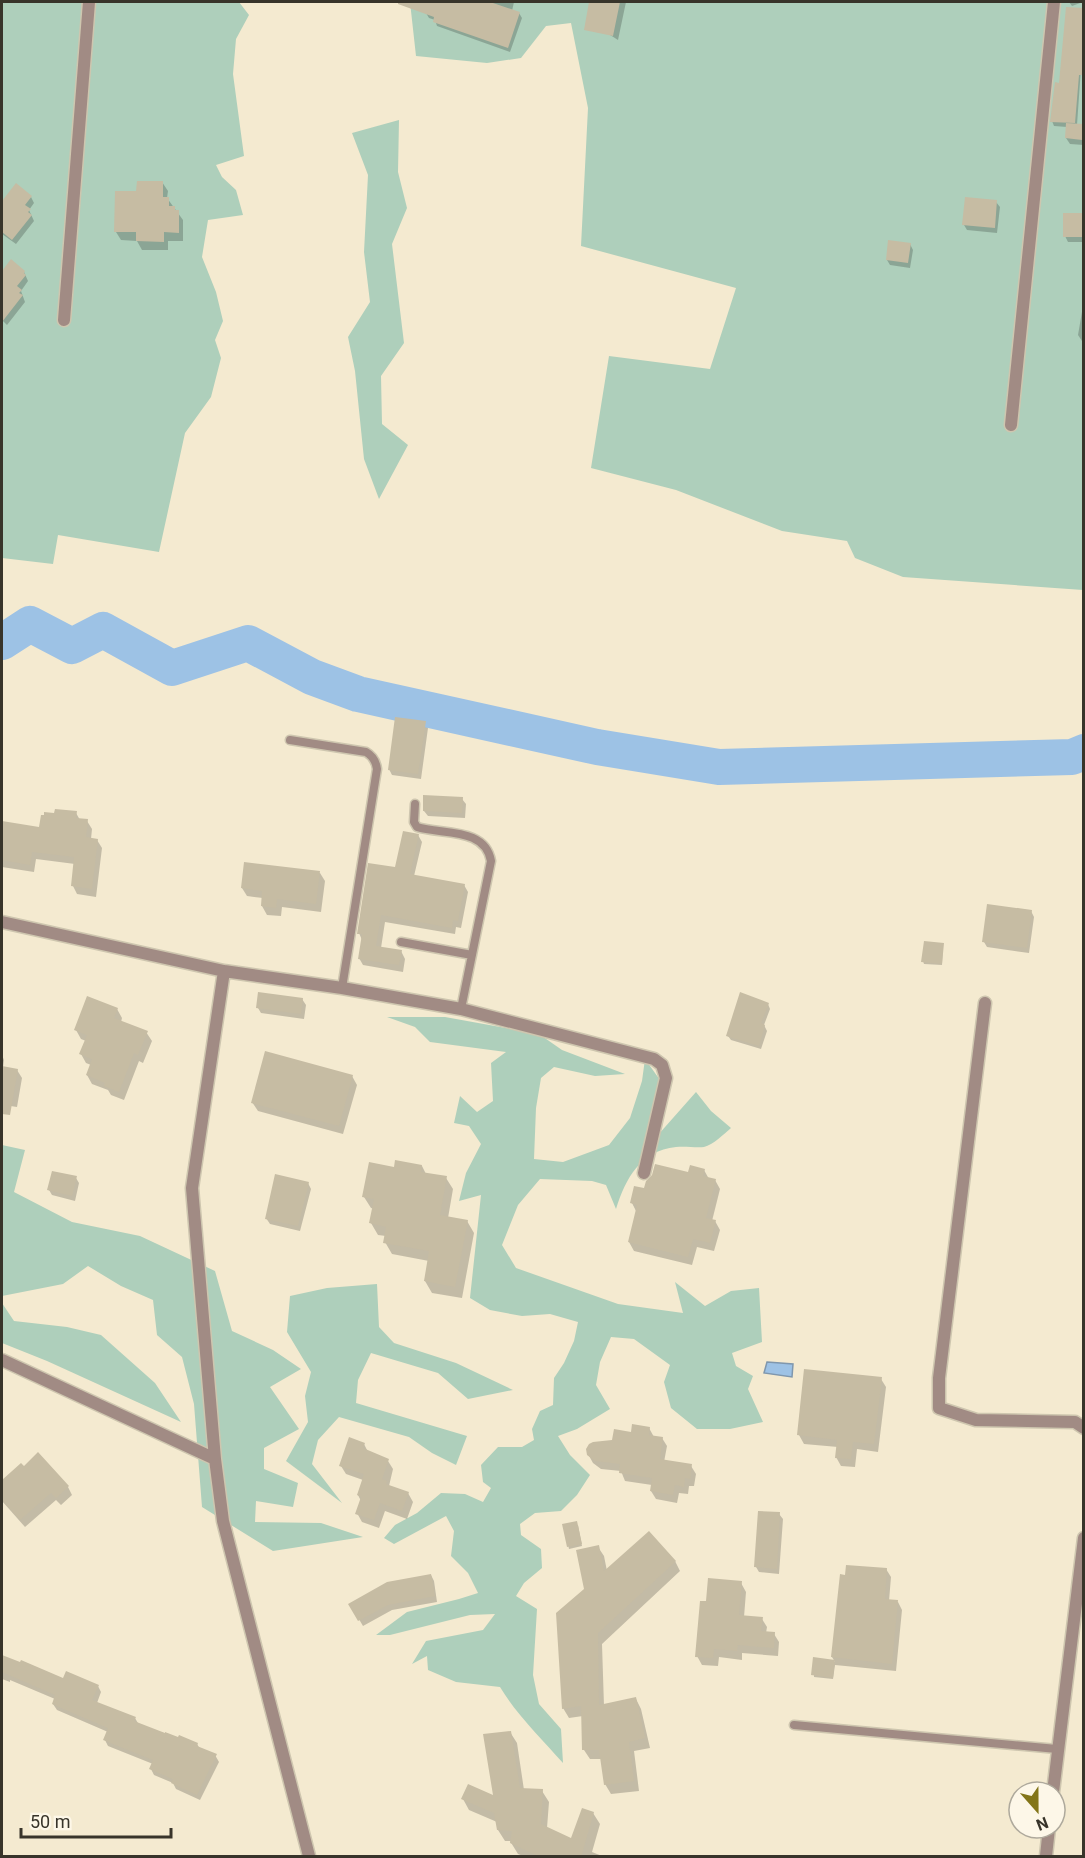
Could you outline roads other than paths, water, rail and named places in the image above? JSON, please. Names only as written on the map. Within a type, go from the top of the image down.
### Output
[{"type":"street","points":[[64,320],[89,2]]},
{"type":"street","points":[[1011,425],[1054,2]]},
{"type":"street","points":[[2,922],[224,971],[342,988],[461,1009],[654,1059],[662,1065],[666,1078],[644,1173]]},
{"type":"street","points":[[224,971],[192,1188],[215,1459],[223,1521],[309,1857]]},
{"type":"street","points":[[985,1003],[939,1378],[939,1408],[976,1420],[1075,1422],[1083,1428]]},
{"type":"street","points":[[2,1360],[215,1459]]},
{"type":"street","points":[[1054,1780],[1057,1749],[1078,1627],[1083,1538]]},
{"type":"street","points":[[1046,1857],[1048,1840]]},
{"type":"lane","points":[[290,740],[366,753],[376,763],[377,769],[342,988]]},
{"type":"lane","points":[[415,804],[414,822],[417,827],[463,835],[480,841],[490,856],[491,861],[461,1009]]},
{"type":"lane","points":[[401,942],[472,955]]},
{"type":"lane","points":[[794,1725],[1057,1749]]},
{"type":"water","points":[[767,1362],[793,1364],[792,1377],[764,1373]]},
{"type":"waterway","points":[[2,642],[30,624],[72,646],[103,630],[172,668],[248,643],[312,677],[358,694],[597,747],[719,767],[1072,757],[1084,752]]}]
